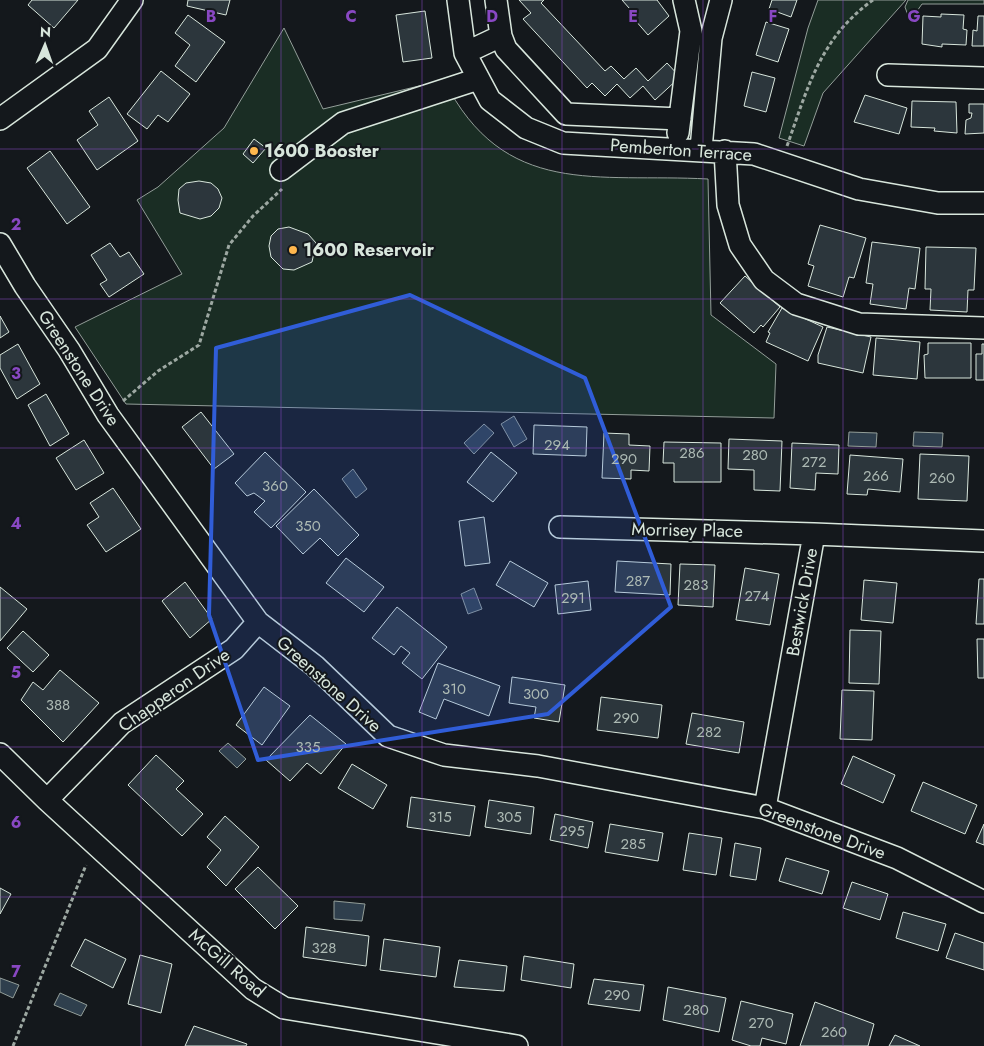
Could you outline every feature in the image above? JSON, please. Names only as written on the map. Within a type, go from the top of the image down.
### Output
[{"type":"street","points":[[0,119],[97,49],[132,0]]},
{"type":"street","name":"Pemberton Terrace","points":[[458,0],[465,54],[490,100],[526,128],[563,143],[676,148],[754,154],[859,189],[938,203],[984,203]]},
{"type":"street","points":[[496,0],[501,36],[506,49],[566,114],[680,119]]},
{"type":"street","points":[[676,148],[690,31],[684,0]]},
{"type":"street","points":[[701,150],[712,38],[721,0]]},
{"type":"street","points":[[465,54],[501,36]]},
{"type":"street","points":[[888,75],[984,78]]},
{"type":"street","points":[[282,170],[343,123],[478,78]]},
{"type":"street","points":[[726,151],[728,206],[740,245],[764,280],[796,304],[859,324],[984,328]]},
{"type":"street","name":"Greenstone Drive","points":[[0,244],[25,286],[69,350],[108,415],[258,622],[315,666],[388,736],[444,755],[538,766],[766,808],[897,858],[984,902]]},
{"type":"street","name":"Morrisey Place","points":[[560,527],[814,534]]},
{"type":"street","name":"Bestwick Drive","points":[[766,808],[814,534],[984,541]]},
{"type":"street","name":"Chapperon Drive","points":[[47,800],[122,722],[234,649],[258,622]]},
{"type":"street","name":"McGill Road","points":[[0,754],[47,800],[253,989],[284,1008],[517,1046]]},
{"type":"path","points":[[781,163],[806,86],[824,52],[856,12],[874,0]]},
{"type":"path","points":[[108,415],[158,371],[199,345],[229,245],[253,216],[286,186],[282,170]]},
{"type":"path","points":[[13,1046],[87,866],[85,865]]},
{"type":"highlighted area","points":[[410,295],[585,378],[671,607],[548,714],[258,760],[209,615],[216,348]]},
{"type":"green space","points":[[818,0],[906,0],[823,93],[804,146],[779,138],[808,28]]},
{"type":"green space","points":[[908,0],[984,0],[984,4],[922,4],[910,21],[905,7]]},
{"type":"green space","points":[[284,28],[323,109],[444,80],[468,118],[495,145],[525,162],[557,172],[592,176],[708,179],[711,315],[776,364],[774,418],[126,404],[75,327],[182,274],[137,200],[158,187],[224,128]]},
{"type":"water","points":[[514,416],[527,439],[514,447],[501,424]]},
{"type":"water","points":[[484,424],[494,433],[474,454],[464,443]]},
{"type":"water","points":[[849,432],[877,433],[876,447],[848,446]]},
{"type":"water","points":[[914,432],[943,433],[942,447],[913,446]]},
{"type":"water","points":[[353,469],[367,489],[356,498],[342,479]]},
{"type":"water","points":[[474,588],[482,609],[468,614],[461,594]]},
{"type":"water","points":[[228,743],[246,759],[237,768],[219,751]]},
{"type":"water","points":[[334,901],[365,904],[362,921],[334,919]]},
{"type":"water","points":[[0,978],[19,985],[13,998],[0,992]]},
{"type":"water","points":[[60,993],[87,1005],[81,1016],[54,1005]]},
{"type":"building","points":[[32,0],[78,0],[54,28],[28,5]]},
{"type":"building","points":[[188,0],[230,0],[226,15],[187,6]]},
{"type":"building","points":[[519,0],[544,0],[541,3],[605,71],[611,66],[624,79],[636,68],[648,81],[667,63],[680,77],[655,100],[643,86],[630,98],[617,84],[605,96],[592,83],[587,88],[523,19],[531,13]]},
{"type":"building","points":[[622,0],[657,0],[669,16],[648,35],[635,20],[637,17]]},
{"type":"building","points":[[772,0],[797,0],[791,17],[769,9]]},
{"type":"building","points":[[425,11],[432,58],[403,62],[396,15]]},
{"type":"building","points":[[941,14],[964,15],[963,29],[967,30],[966,45],[942,44],[942,47],[922,44],[923,16],[941,17]]},
{"type":"building","points":[[188,15],[225,42],[196,82],[175,66],[190,45],[175,33]]},
{"type":"building","points":[[978,16],[984,16],[984,46],[972,46],[973,30],[977,31]]},
{"type":"building","points":[[766,22],[789,29],[778,62],[756,55]]},
{"type":"building","points":[[161,71],[190,94],[168,122],[158,115],[147,129],[127,114]]},
{"type":"building","points":[[752,72],[775,78],[766,112],[744,106]]},
{"type":"building","points":[[865,95],[907,108],[899,134],[854,122]]},
{"type":"building","points":[[109,97],[138,141],[97,170],[77,140],[98,125],[89,111]]},
{"type":"building","points":[[912,101],[956,102],[957,133],[934,131],[935,128],[911,127]]},
{"type":"building","points":[[969,104],[984,104],[984,133],[965,134],[966,120],[971,118],[972,113],[969,113]]},
{"type":"building","name":"1600 Booster","points":[[254,139],[266,148],[253,163],[243,154]]},
{"type":"building","points":[[50,151],[90,207],[67,224],[27,168]]},
{"type":"building","points":[[199,181],[211,183],[218,189],[222,198],[219,208],[211,216],[200,219],[180,213],[178,200],[179,189],[186,183]]},
{"type":"building","points":[[820,225],[866,238],[854,278],[849,277],[843,297],[808,286],[814,266],[808,264]]},
{"type":"building","name":"1600 Reservoir","points":[[289,227],[308,234],[316,243],[312,262],[294,270],[283,269],[271,257],[269,246],[271,236],[278,229]]},
{"type":"building","points":[[872,242],[920,248],[915,289],[909,288],[906,309],[870,304],[873,284],[866,283]]},
{"type":"building","points":[[110,243],[120,257],[129,252],[144,274],[109,297],[100,284],[107,280],[91,255]]},
{"type":"building","points":[[926,247],[976,248],[974,290],[968,290],[967,312],[930,310],[931,289],[925,289]]},
{"type":"building","points":[[745,276],[780,307],[763,327],[761,325],[754,333],[720,303]]},
{"type":"building","points":[[782,308],[823,327],[808,361],[766,342],[770,333],[768,332]]},
{"type":"building","points":[[0,316],[9,332],[0,338]]},
{"type":"building","points":[[827,327],[871,337],[863,373],[818,363],[818,355]]},
{"type":"building","points":[[876,338],[920,342],[917,379],[873,375]]},
{"type":"building","points":[[928,343],[971,343],[971,378],[925,378],[924,355],[928,354]]},
{"type":"building","points":[[18,344],[40,384],[17,399],[0,368],[0,355]]},
{"type":"building","points":[[982,344],[984,344],[984,380],[976,380],[976,354],[982,354]]},
{"type":"building","points":[[46,394],[69,434],[50,446],[28,405]]},
{"type":"building","points":[[201,412],[234,454],[214,469],[182,427]]},
{"type":"building","points":[[534,425],[587,427],[586,456],[533,454]]},
{"type":"building","points":[[604,433],[629,434],[629,445],[650,446],[649,471],[631,470],[631,479],[602,478]]},
{"type":"building","points":[[729,439],[782,441],[780,491],[754,490],[754,470],[728,469]]},
{"type":"building","points":[[84,440],[104,473],[76,490],[56,458]]},
{"type":"building","points":[[664,442],[721,443],[721,482],[674,482],[674,463],[663,463]]},
{"type":"building","points":[[792,443],[839,445],[838,474],[816,473],[815,490],[790,488]]},
{"type":"building","points":[[265,452],[306,492],[271,528],[254,512],[265,501],[254,493],[247,496],[235,483]]},
{"type":"building","points":[[491,452],[517,473],[493,502],[467,482]]},
{"type":"building","points":[[920,454],[969,456],[967,501],[918,499]]},
{"type":"building","points":[[850,455],[903,459],[900,492],[868,489],[867,495],[847,494]]},
{"type":"building","points":[[113,488],[141,529],[106,552],[87,525],[99,517],[90,503]]},
{"type":"building","points":[[314,489],[359,535],[338,556],[320,538],[303,554],[276,526]]},
{"type":"building","points":[[484,517],[490,563],[465,566],[459,521]]},
{"type":"building","points":[[346,558],[384,587],[364,612],[326,583]]},
{"type":"building","points":[[510,561],[548,583],[534,607],[496,585]]},
{"type":"building","points":[[617,561],[671,564],[670,595],[615,592]]},
{"type":"building","points":[[680,564],[715,565],[713,607],[678,605]]},
{"type":"building","points":[[745,568],[779,574],[770,625],[736,620]]},
{"type":"building","points":[[979,579],[984,579],[984,624],[976,624]]},
{"type":"building","points":[[864,580],[897,583],[893,623],[861,620]]},
{"type":"building","points":[[588,581],[591,610],[558,614],[555,585]]},
{"type":"building","points":[[185,582],[212,619],[190,638],[162,601]]},
{"type":"building","points":[[0,587],[27,609],[0,641]]},
{"type":"building","points":[[397,607],[447,647],[422,679],[402,663],[410,653],[401,646],[394,655],[372,638]]},
{"type":"building","points":[[850,630],[881,631],[879,684],[849,683]]},
{"type":"building","points":[[23,631],[49,655],[33,672],[7,648]]},
{"type":"building","points":[[977,639],[984,639],[984,678],[978,678]]},
{"type":"building","points":[[438,663],[500,686],[489,716],[444,699],[436,719],[419,712]]},
{"type":"building","points":[[60,670],[99,703],[63,742],[21,700],[33,682],[43,690]]},
{"type":"building","points":[[512,677],[565,685],[559,722],[534,718],[536,707],[509,703]]},
{"type":"building","points":[[264,687],[290,706],[262,745],[236,725]]},
{"type":"building","points":[[842,690],[874,691],[872,740],[840,739]]},
{"type":"building","points":[[601,697],[662,705],[658,738],[597,730]]},
{"type":"building","points":[[692,713],[744,722],[739,753],[686,744]]},
{"type":"building","points":[[310,715],[346,744],[321,774],[307,763],[290,781],[266,760]]},
{"type":"building","points":[[156,755],[184,781],[176,789],[203,814],[182,836],[128,785]]},
{"type":"building","points":[[853,756],[895,775],[883,803],[841,784]]},
{"type":"building","points":[[352,764],[387,785],[373,809],[338,788]]},
{"type":"building","points":[[923,782],[977,805],[965,834],[911,811]]},
{"type":"building","points":[[411,797],[475,806],[470,836],[407,827]]},
{"type":"building","points":[[489,800],[534,807],[531,834],[485,827]]},
{"type":"building","points":[[555,814],[593,822],[588,848],[550,840]]},
{"type":"building","points":[[225,816],[259,847],[226,886],[207,867],[221,850],[207,837]]},
{"type":"building","points":[[610,824],[663,833],[658,861],[605,852]]},
{"type":"building","points":[[984,824],[984,845],[976,842]]},
{"type":"building","points":[[689,833],[722,838],[716,875],[683,870]]},
{"type":"building","points":[[735,843],[761,848],[756,880],[730,876]]},
{"type":"building","points":[[786,858],[829,871],[822,894],[779,881]]},
{"type":"building","points":[[258,867],[298,906],[275,929],[235,889]]},
{"type":"building","points":[[852,882],[888,894],[880,920],[843,908]]},
{"type":"building","points":[[0,888],[11,894],[0,914]]},
{"type":"building","points":[[903,912],[946,924],[938,951],[896,938]]},
{"type":"building","points":[[306,927],[369,936],[366,966],[303,957]]},
{"type":"building","points":[[955,933],[984,943],[984,970],[946,958]]},
{"type":"building","points":[[85,939],[126,959],[113,988],[71,966]]},
{"type":"building","points":[[384,939],[440,947],[436,977],[380,970]]},
{"type":"building","points":[[140,955],[172,964],[161,1013],[128,1004]]},
{"type":"building","points":[[524,956],[574,964],[571,988],[521,980]]},
{"type":"building","points":[[459,960],[507,966],[504,991],[454,987]]},
{"type":"building","points":[[594,979],[644,985],[640,1011],[588,1004]]},
{"type":"building","points":[[668,987],[726,998],[719,1032],[663,1020]]},
{"type":"building","points":[[741,1001],[793,1014],[786,1044],[762,1038],[760,1046],[751,1046],[732,1040]]},
{"type":"building","points":[[815,1002],[874,1024],[868,1046],[800,1046]]},
{"type":"building","points":[[194,1026],[247,1044],[246,1046],[185,1046]]},
{"type":"building","points":[[895,1035],[920,1046],[889,1046]]},
{"type":"place","name":"1600 Booster","points":[[254,151]]},
{"type":"place","name":"1600 Reservoir","points":[[293,250]]}]
